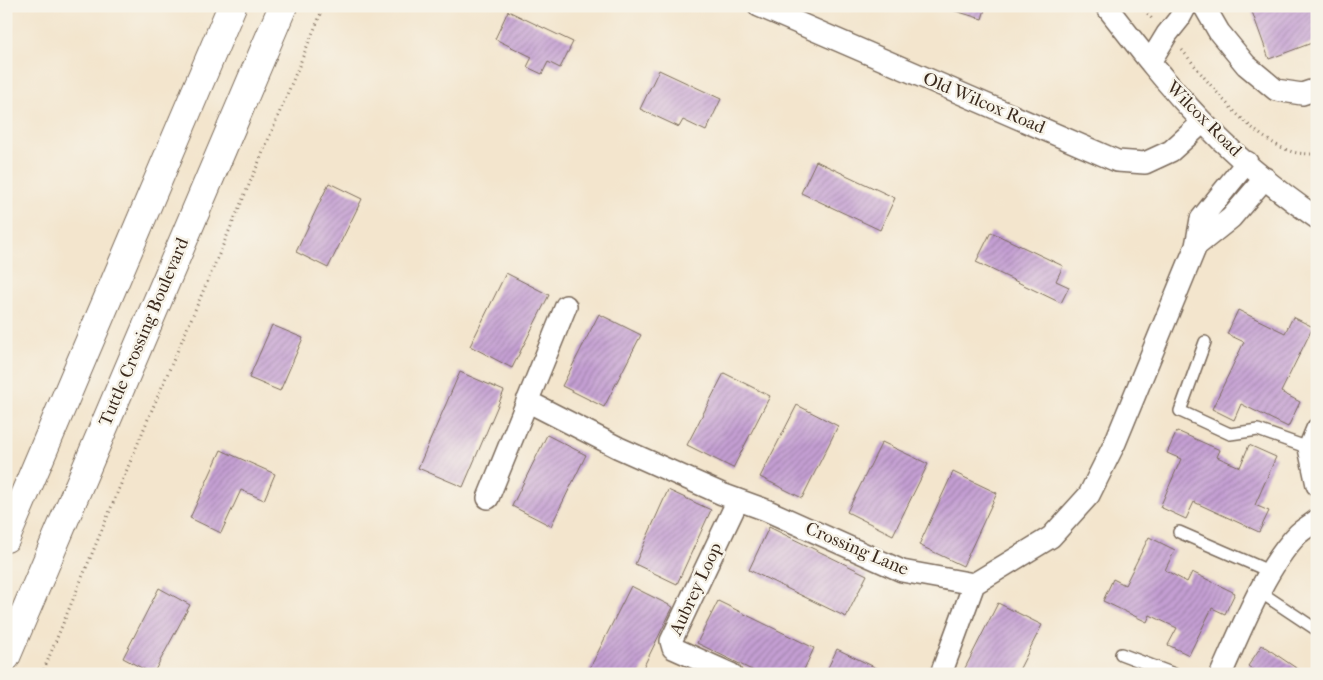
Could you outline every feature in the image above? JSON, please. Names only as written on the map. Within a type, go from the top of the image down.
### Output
[{"type":"street","points":[[6,538],[232,6]]},
{"type":"street","name":"Tuttle Crossing Boulevard","points":[[6,657],[283,6]]},
{"type":"street","name":"Old Wilcox Road","points":[[760,6],[1117,161],[1146,162],[1171,151],[1202,122]]},
{"type":"street","name":"Wilcox Road","points":[[1106,6],[1150,62],[1202,122],[1265,178],[1317,218]]},
{"type":"street","points":[[1150,62],[1186,6]]},
{"type":"street","points":[[1204,6],[1219,32],[1246,65],[1276,90],[1302,94],[1317,89]]},
{"type":"street","points":[[941,674],[974,584],[1051,537],[1089,495],[1115,443],[1196,246],[1201,219],[1247,162]]},
{"type":"street","points":[[1196,246],[1231,218],[1265,178]]},
{"type":"street","points":[[488,498],[566,306]]},
{"type":"street","name":"Crossing Lane","points":[[527,401],[619,448],[738,500],[766,510],[902,571],[974,584]]},
{"type":"street","points":[[1313,439],[1317,485]]},
{"type":"street","name":"Aubrey Loop","points":[[731,674],[673,648],[671,641],[738,500]]},
{"type":"street","points":[[1221,674],[1260,592],[1280,556],[1299,533],[1317,520]]},
{"type":"lane","points":[[1205,342],[1180,411],[1230,434],[1258,430],[1313,439]]},
{"type":"lane","points":[[1179,532],[1271,572]]},
{"type":"lane","points":[[1260,592],[1317,630]]},
{"type":"lane","points":[[1121,654],[1174,674]]},
{"type":"path","points":[[42,674],[148,419],[324,6]]},
{"type":"path","points":[[1142,6],[1150,18],[1167,34],[1233,110],[1270,142],[1292,152],[1317,154]]},
{"type":"building","points":[[939,6],[986,6],[982,19]]},
{"type":"building","points":[[1250,6],[1317,6],[1317,41],[1269,59]]},
{"type":"building","points":[[508,11],[573,42],[560,68],[548,62],[542,74],[527,67],[532,57],[495,39]]},
{"type":"building","points":[[659,70],[721,99],[706,131],[683,120],[679,127],[640,109]]},
{"type":"building","points":[[816,161],[895,198],[880,230],[801,193]]},
{"type":"building","points":[[329,183],[362,199],[328,268],[296,252]]},
{"type":"building","points":[[991,232],[1063,266],[1056,281],[1069,287],[1061,303],[976,262]]},
{"type":"building","points":[[506,273],[549,295],[512,368],[470,346]]},
{"type":"building","points":[[1238,310],[1285,333],[1293,317],[1313,327],[1281,392],[1300,402],[1288,427],[1241,404],[1234,420],[1212,409],[1244,342],[1227,334]]},
{"type":"building","points":[[599,314],[641,335],[604,407],[562,386]]},
{"type":"building","points":[[272,325],[303,338],[280,391],[249,378]]},
{"type":"building","points":[[460,372],[504,391],[463,487],[418,468]]},
{"type":"building","points":[[724,373],[770,396],[733,468],[687,445]]},
{"type":"building","points":[[797,405],[838,426],[802,498],[760,477]]},
{"type":"building","points":[[1177,431],[1220,450],[1217,457],[1240,467],[1249,445],[1276,457],[1255,505],[1269,511],[1259,532],[1194,502],[1186,519],[1160,507],[1181,459],[1167,453]]},
{"type":"building","points":[[547,435],[586,455],[551,526],[512,506]]},
{"type":"building","points":[[882,442],[928,464],[893,535],[847,512]]},
{"type":"building","points":[[221,450],[275,474],[264,500],[241,490],[221,533],[190,518]]},
{"type":"building","points":[[953,472],[997,493],[963,566],[919,545]]},
{"type":"building","points":[[668,490],[711,510],[677,584],[635,564]]},
{"type":"building","points":[[769,527],[867,575],[846,617],[749,570]]},
{"type":"building","points":[[1149,537],[1175,550],[1165,570],[1187,582],[1192,572],[1235,593],[1225,614],[1212,608],[1189,655],[1168,645],[1177,628],[1150,615],[1147,622],[1103,601],[1113,579],[1125,585]]},
{"type":"building","points":[[631,586],[673,607],[640,674],[587,674]]},
{"type":"building","points":[[159,588],[190,605],[153,674],[123,658]]},
{"type":"building","points":[[718,601],[814,648],[802,674],[760,674],[697,643]]},
{"type":"building","points":[[998,603],[1042,625],[1017,674],[962,674]]},
{"type":"building","points":[[1262,645],[1305,674],[1259,674],[1248,666]]},
{"type":"building","points":[[837,649],[889,674],[825,674]]}]
